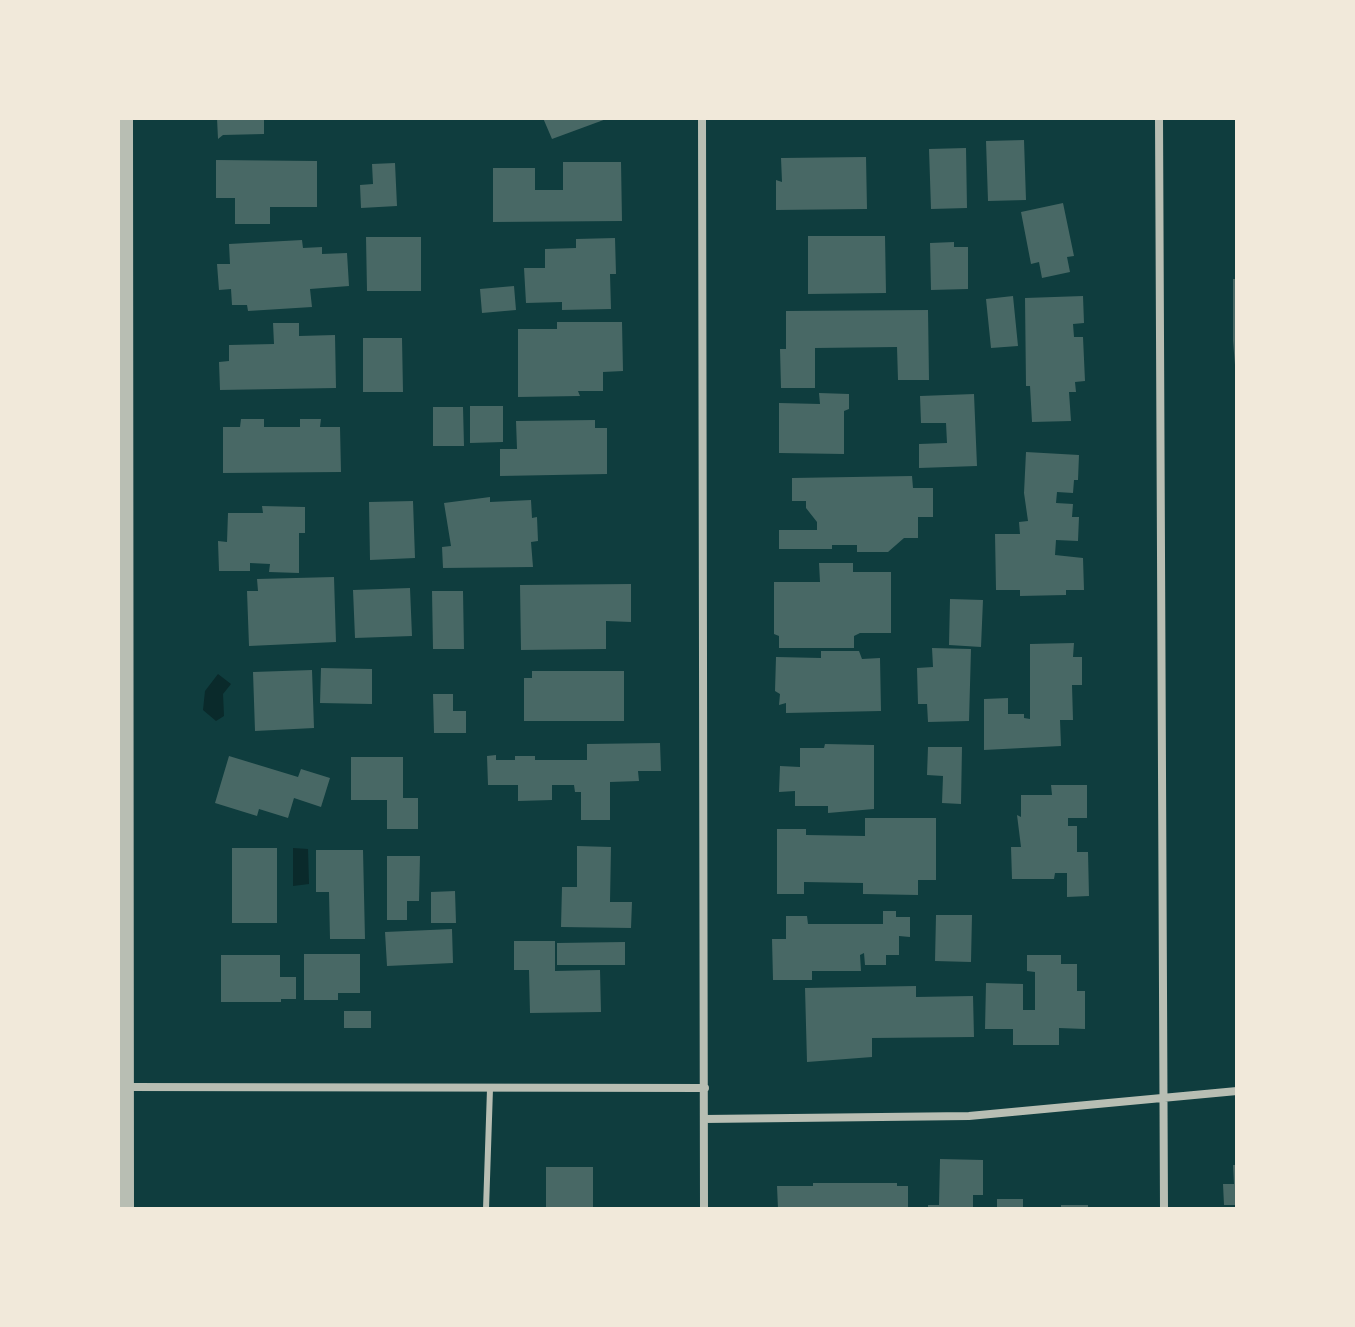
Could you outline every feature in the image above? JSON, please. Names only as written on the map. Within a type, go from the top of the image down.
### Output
[{"type":"street","points":[[126,118],[127,1209]]},
{"type":"street","points":[[702,118],[704,1209]]},
{"type":"street","points":[[1159,118],[1164,1209]]},
{"type":"street","points":[[127,1087],[705,1088]]},
{"type":"street","points":[[704,1119],[969,1116],[1237,1091]]},
{"type":"lane","points":[[486,1209],[490,1089]]},
{"type":"water","points":[[218,674],[231,684],[223,694],[224,716],[216,721],[203,710],[205,691]]},
{"type":"water","points":[[293,848],[308,849],[309,884],[293,886]]},
{"type":"building","points":[[217,118],[264,118],[264,134],[223,135],[218,139]]},
{"type":"building","points":[[543,118],[609,118],[552,139]]},
{"type":"building","points":[[1024,140],[1026,200],[988,201],[986,141]]},
{"type":"building","points":[[966,148],[967,208],[931,209],[929,149]]},
{"type":"building","points":[[866,157],[867,209],[776,210],[776,180],[782,182],[781,158]]},
{"type":"building","points":[[216,160],[317,161],[317,207],[270,207],[270,224],[235,224],[235,198],[216,198]]},
{"type":"building","points":[[563,162],[621,162],[622,221],[493,222],[493,168],[535,168],[535,190],[563,190]]},
{"type":"building","points":[[395,163],[397,206],[361,208],[360,185],[373,184],[372,164]]},
{"type":"building","points":[[1063,203],[1074,256],[1067,257],[1070,272],[1042,278],[1039,262],[1031,264],[1021,212]]},
{"type":"building","points":[[808,236],[885,236],[886,293],[808,294]]},
{"type":"building","points":[[366,237],[421,237],[421,291],[367,291]]},
{"type":"building","points":[[615,238],[616,274],[610,274],[611,309],[562,310],[562,302],[526,303],[524,268],[545,268],[545,249],[576,248],[576,239]]},
{"type":"building","points":[[302,240],[303,248],[322,247],[322,254],[347,253],[349,286],[310,289],[312,307],[248,311],[247,305],[232,305],[231,289],[219,290],[217,264],[230,264],[229,244]]},
{"type":"building","points":[[954,242],[954,247],[968,247],[968,289],[931,290],[930,243]]},
{"type":"building","points":[[1233,279],[1237,279],[1235,365],[1233,341]]},
{"type":"building","points":[[514,286],[516,310],[482,313],[480,289]]},
{"type":"building","points":[[1013,296],[1018,346],[991,348],[986,299]]},
{"type":"building","points":[[1083,296],[1084,323],[1073,324],[1074,337],[1083,337],[1085,381],[1075,382],[1076,392],[1069,392],[1071,421],[1032,422],[1030,386],[1026,386],[1025,298]]},
{"type":"building","points":[[928,310],[929,380],[898,380],[897,347],[815,348],[815,388],[781,388],[780,349],[786,349],[786,311]]},
{"type":"building","points":[[557,322],[622,322],[623,371],[603,372],[603,391],[578,391],[580,396],[518,397],[518,329],[557,329]]},
{"type":"building","points":[[273,323],[299,323],[299,336],[335,335],[336,388],[220,390],[219,362],[229,361],[229,345],[274,344]]},
{"type":"building","points":[[363,338],[402,338],[403,392],[363,392]]},
{"type":"building","points":[[819,393],[849,394],[849,409],[844,411],[844,454],[779,453],[779,403],[820,404]]},
{"type":"building","points":[[974,394],[977,466],[919,468],[919,444],[947,443],[946,423],[921,423],[920,396]]},
{"type":"building","points":[[470,406],[503,406],[503,442],[470,443]]},
{"type":"building","points":[[433,407],[463,407],[464,446],[433,446]]},
{"type":"building","points":[[241,419],[264,419],[264,427],[300,427],[300,419],[321,419],[320,427],[340,427],[341,472],[223,473],[223,427],[240,427]]},
{"type":"building","points":[[595,420],[595,428],[607,428],[607,474],[500,476],[500,449],[517,449],[516,421]]},
{"type":"building","points":[[1026,452],[1079,455],[1078,480],[1074,480],[1073,493],[1057,492],[1056,503],[1073,504],[1072,517],[1079,517],[1078,541],[1056,540],[1055,555],[1083,558],[1084,590],[1066,590],[1066,595],[1020,596],[1020,590],[996,590],[995,534],[1020,534],[1019,522],[1028,521],[1024,493]]},
{"type":"building","points":[[912,476],[913,488],[933,488],[933,517],[918,517],[918,538],[904,538],[888,552],[857,552],[857,545],[832,545],[832,549],[779,549],[779,530],[817,530],[817,522],[806,508],[806,501],[792,501],[792,478]]},
{"type":"building","points":[[490,497],[490,502],[531,500],[532,518],[537,517],[538,541],[531,542],[533,567],[443,568],[442,547],[451,546],[444,503]]},
{"type":"building","points":[[413,501],[415,558],[370,560],[369,502]]},
{"type":"building","points":[[262,506],[305,507],[305,533],[299,533],[299,573],[269,572],[270,564],[250,563],[250,571],[219,571],[218,541],[227,542],[228,513],[263,513]]},
{"type":"building","points":[[819,563],[853,563],[853,572],[891,572],[891,633],[860,633],[854,636],[854,648],[779,648],[779,636],[774,634],[774,582],[820,582]]},
{"type":"building","points":[[334,577],[336,642],[249,646],[247,591],[258,591],[257,579]]},
{"type":"building","points":[[631,584],[631,622],[606,621],[606,649],[521,650],[520,585]]},
{"type":"building","points":[[410,588],[412,636],[355,638],[353,590]]},
{"type":"building","points":[[432,591],[463,591],[464,649],[433,649]]},
{"type":"building","points":[[950,599],[983,600],[981,647],[949,645]]},
{"type":"building","points":[[1074,643],[1073,657],[1082,657],[1082,685],[1072,685],[1073,720],[1060,720],[1061,746],[984,750],[984,699],[1008,698],[1008,714],[1024,714],[1024,718],[1030,719],[1030,644]]},
{"type":"building","points":[[932,648],[971,649],[969,721],[928,722],[927,704],[918,704],[917,668],[933,667]]},
{"type":"building","points":[[821,651],[859,651],[862,659],[880,658],[881,711],[786,713],[786,703],[779,705],[780,694],[775,691],[776,657],[821,658]]},
{"type":"building","points":[[321,668],[372,669],[372,704],[320,703]]},
{"type":"building","points":[[312,670],[314,728],[255,731],[253,672]]},
{"type":"building","points":[[532,671],[624,671],[624,721],[524,721],[524,678],[532,678]]},
{"type":"building","points":[[433,694],[453,694],[453,711],[466,711],[466,733],[434,733]]},
{"type":"building","points":[[660,743],[661,771],[638,771],[639,781],[610,782],[610,820],[581,820],[581,792],[575,792],[574,785],[552,785],[552,800],[518,801],[518,785],[488,785],[487,756],[496,755],[496,760],[535,756],[535,760],[587,760],[587,744]]},
{"type":"building","points":[[825,744],[874,745],[874,809],[828,813],[828,806],[795,806],[795,791],[779,792],[780,766],[800,767],[800,748],[824,748]]},
{"type":"building","points":[[928,747],[962,747],[961,804],[942,803],[943,776],[927,775]]},
{"type":"building","points":[[229,756],[298,777],[301,769],[330,778],[321,807],[294,798],[288,818],[259,809],[257,816],[215,803]]},
{"type":"building","points":[[351,757],[403,757],[403,798],[418,798],[418,829],[387,829],[387,800],[351,800]]},
{"type":"building","points":[[1051,785],[1087,785],[1087,818],[1068,818],[1068,826],[1077,826],[1077,852],[1088,852],[1089,896],[1067,897],[1067,873],[1055,873],[1054,879],[1012,879],[1011,847],[1021,847],[1017,815],[1021,817],[1021,795],[1052,795]]},
{"type":"building","points":[[865,818],[936,818],[936,880],[918,880],[918,895],[863,894],[863,883],[804,882],[804,894],[777,894],[777,829],[806,829],[806,835],[865,836]]},
{"type":"building","points":[[577,846],[611,847],[610,902],[632,902],[631,928],[561,927],[562,887],[577,887]]},
{"type":"building","points":[[232,848],[277,848],[277,923],[232,923]]},
{"type":"building","points":[[316,850],[363,850],[365,939],[330,939],[329,892],[316,892]]},
{"type":"building","points":[[387,856],[420,856],[419,901],[407,901],[407,920],[387,920]]},
{"type":"building","points":[[455,891],[456,923],[431,923],[431,892]]},
{"type":"building","points":[[883,911],[896,911],[896,917],[910,917],[910,937],[899,936],[899,955],[886,955],[886,965],[865,965],[864,953],[860,955],[861,971],[812,971],[812,980],[773,980],[772,939],[786,939],[786,916],[807,916],[808,924],[883,924]]},
{"type":"building","points":[[936,915],[972,915],[971,962],[935,961]]},
{"type":"building","points":[[452,929],[453,963],[387,966],[385,932]]},
{"type":"building","points":[[514,941],[555,941],[555,971],[600,970],[601,1012],[530,1013],[529,970],[514,970]]},
{"type":"building","points":[[625,942],[625,965],[557,965],[557,943]]},
{"type":"building","points":[[304,954],[360,954],[360,993],[338,993],[338,1000],[304,1000]]},
{"type":"building","points":[[221,955],[280,955],[280,977],[296,977],[296,999],[221,1002]]},
{"type":"building","points":[[1027,955],[1061,955],[1061,964],[1077,964],[1077,991],[1085,991],[1085,1029],[1059,1028],[1059,1045],[1013,1045],[1013,1029],[985,1029],[986,983],[1023,984],[1023,1010],[1035,1010],[1035,972],[1027,971]]},
{"type":"building","points":[[916,986],[916,997],[973,996],[974,1037],[872,1038],[872,1057],[807,1062],[805,988]]},
{"type":"building","points":[[344,1011],[371,1011],[371,1028],[344,1028]]},
{"type":"building","points":[[940,1159],[983,1160],[983,1195],[973,1195],[973,1209],[928,1209],[928,1205],[939,1205]]},
{"type":"building","points":[[1233,1165],[1237,1165],[1237,1205],[1224,1205],[1223,1184],[1234,1184]]},
{"type":"building","points":[[546,1167],[593,1167],[593,1209],[546,1209]]},
{"type":"building","points":[[813,1183],[897,1183],[897,1186],[908,1186],[908,1209],[778,1209],[777,1186],[813,1186]]},
{"type":"building","points":[[997,1199],[1023,1199],[1023,1209],[997,1209]]},
{"type":"building","points":[[1061,1205],[1088,1205],[1088,1209],[1061,1209]]}]
